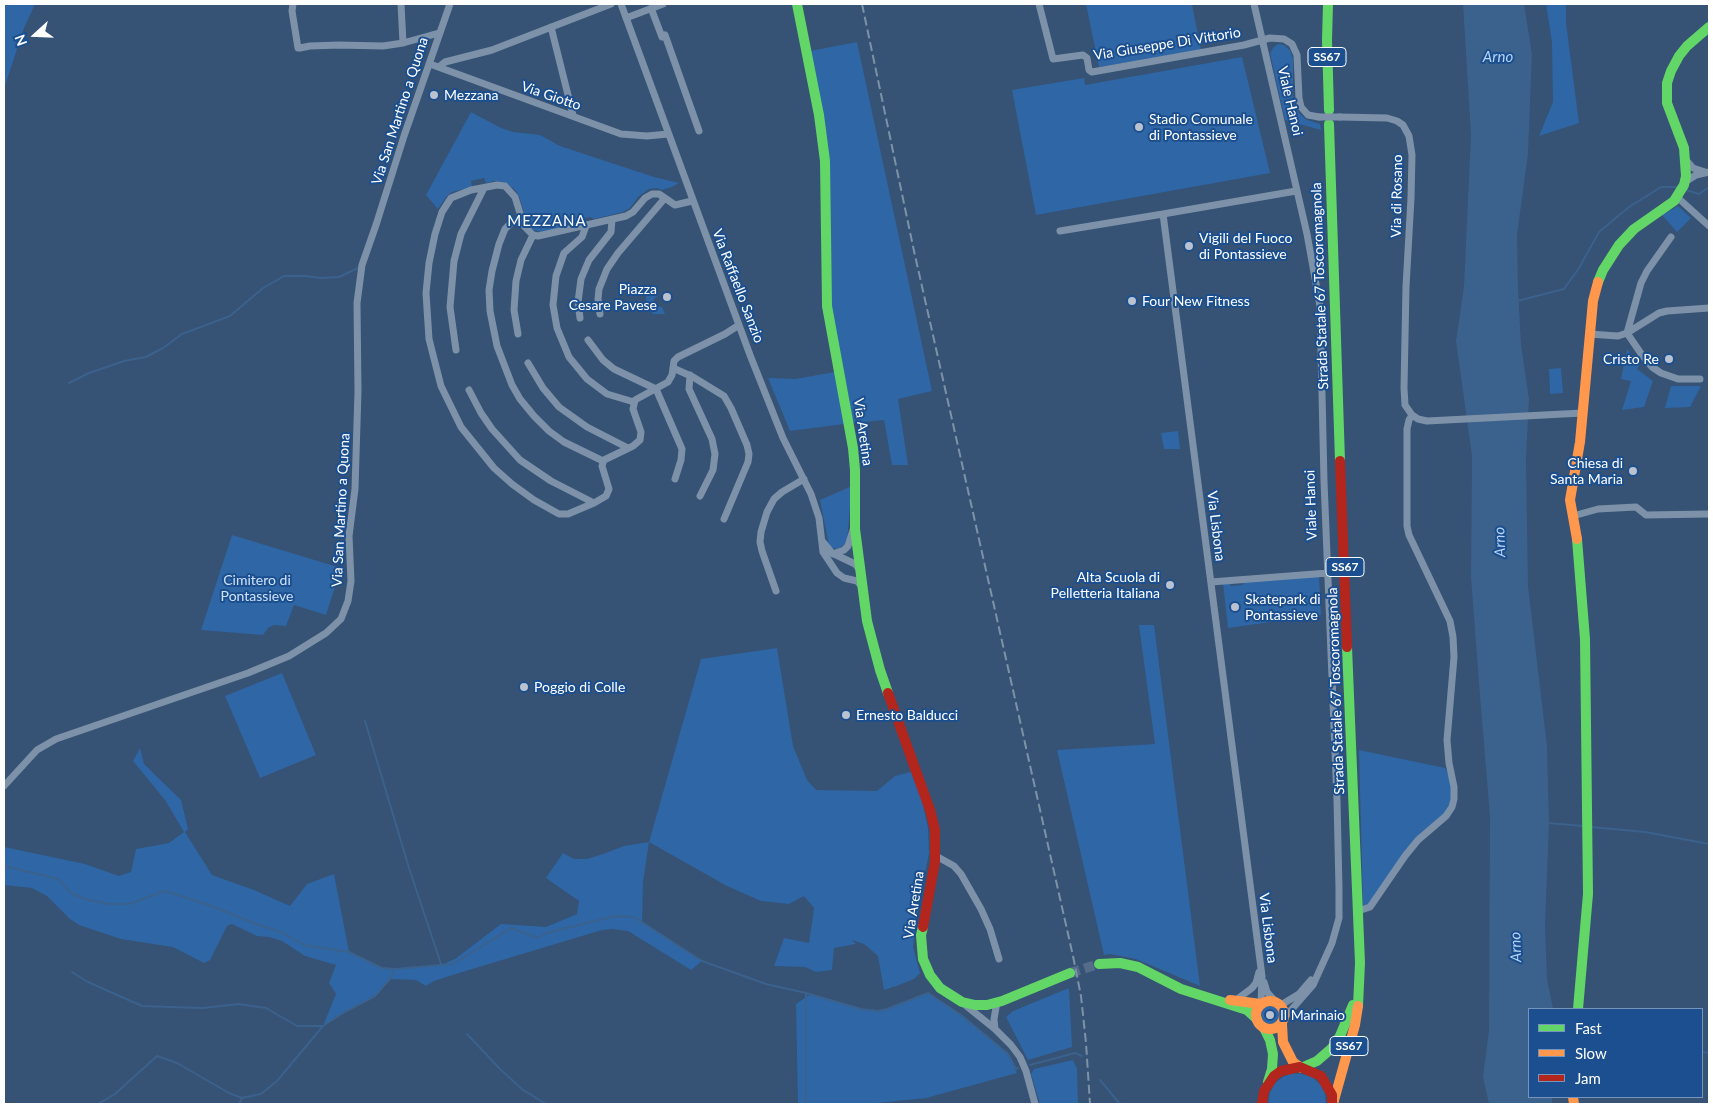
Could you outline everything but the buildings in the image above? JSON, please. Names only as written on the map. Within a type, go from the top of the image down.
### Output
[{"type":"main road","name":"Via Aretina","points":[[797,4],[819,115],[824,152],[827,306],[853,448],[855,523],[867,620],[876,659],[932,817],[936,836],[936,856],[921,931],[922,952],[926,966],[933,979],[945,992],[971,1005],[997,1002],[1070,973]]},
{"type":"main road","name":"SS67","points":[[1328,4],[1329,110]]},
{"type":"main road","points":[[1578,1008],[1588,894],[1584,639],[1581,579],[1570,497],[1577,462],[1583,413],[1593,301],[1596,286],[1604,270],[1626,236],[1669,205],[1682,189],[1686,160],[1684,148],[1667,103],[1667,83],[1670,71],[1679,56],[1687,46],[1709,27]]},
{"type":"main road","name":"Strada Statale 67 Toscoromagnola","points":[[1329,124],[1360,963],[1359,1002],[1355,1025],[1333,1104]]},
{"type":"main road","points":[[1099,964],[1114,962],[1138,967],[1181,989],[1247,1010],[1253,1014],[1264,1028],[1270,1040],[1273,1054],[1272,1069],[1262,1104]]},
{"type":"main road","name":"Strada Statale 67 Toscoromagnola","points":[[1300,1068],[1317,1061],[1332,1048],[1350,1015],[1359,987]]},
{"type":"main road","points":[[1217,1000],[1236,1000],[1261,1004],[1256,1012],[1256,1019]]},
{"type":"main road","name":"Viale Hanoi","points":[[1261,1004],[1265,1002],[1278,1003]]},
{"type":"main road","points":[[1278,1003],[1283,1008],[1283,1042],[1293,1062],[1300,1068]]},
{"type":"main road","points":[[1264,1028],[1274,1030],[1283,1021]]},
{"type":"main road","points":[[1257,1104],[1266,1087],[1281,1071],[1290,1068],[1300,1068],[1312,1070],[1321,1076],[1328,1085],[1333,1104]]},
{"type":"street","points":[[293,4],[292,11],[298,48],[339,45],[383,46],[403,43],[440,33]]},
{"type":"street","points":[[402,4],[403,43]]},
{"type":"street","name":"Via San Martino a Quona","points":[[4,786],[37,750],[56,739],[280,660],[326,633],[342,619],[348,602],[351,581],[350,536],[355,489],[358,391],[357,303],[362,265],[404,136],[436,63],[440,33],[450,4]]},
{"type":"street","points":[[436,63],[492,50],[611,4]]},
{"type":"street","name":"Via Raffaello Sanzio","points":[[621,4],[739,325],[781,433],[815,505],[824,554],[836,573],[844,578],[854,580]]},
{"type":"street","points":[[626,18],[663,4]]},
{"type":"street","name":"Via Giuseppe Di Vittorio","points":[[1039,4],[1053,59],[1083,55],[1087,58],[1089,70],[1092,72],[1262,40]]},
{"type":"street","points":[[1254,4],[1262,40]]},
{"type":"street","points":[[651,8],[662,37],[666,35],[699,131]]},
{"type":"street","points":[[551,27],[573,115]]},
{"type":"street","name":"Via di Rosano","points":[[1262,40],[1280,38],[1289,41],[1294,47],[1298,60],[1300,102],[1306,113],[1319,117],[1387,118],[1397,120],[1403,125],[1409,136],[1412,155],[1404,388],[1406,405],[1412,415]]},
{"type":"street","name":"Viale Hanoi","points":[[1262,40],[1314,271],[1320,306],[1324,481],[1340,889],[1338,918],[1332,943],[1308,992],[1294,1005],[1283,1021]]},
{"type":"street","name":"Via Giotto","points":[[436,63],[513,95],[573,115],[621,134],[648,136],[668,134]]},
{"type":"street","points":[[1686,160],[1693,168],[1707,172]]},
{"type":"street","points":[[1707,172],[1696,175],[1682,189],[1709,226]]},
{"type":"street","points":[[692,201],[675,205],[658,194],[650,194],[631,213],[612,220],[540,236],[533,234],[526,228],[518,204],[510,189],[502,185],[463,192],[450,198],[442,212],[435,234],[428,269],[426,303],[429,343],[436,374],[451,408],[464,431],[489,463],[526,495],[559,514],[570,514],[606,496],[609,489],[602,466],[603,461],[638,442],[641,436],[633,409],[634,402],[669,380],[674,361],[678,357],[739,325]]},
{"type":"street","points":[[456,350],[450,307],[454,261],[463,230],[484,188]]},
{"type":"street","points":[[1060,231],[1296,191]]},
{"type":"street","points":[[600,314],[599,290],[607,269],[618,253],[665,198]]},
{"type":"street","name":"Via Lisbona","points":[[1163,214],[1260,967],[1267,992],[1278,1003]]},
{"type":"street","points":[[522,220],[511,223],[505,229],[499,244],[489,290],[490,311],[497,346],[503,364],[520,399],[541,424],[571,447],[603,461]]},
{"type":"street","points":[[580,318],[578,298],[582,277],[591,257],[611,232],[612,220]]},
{"type":"street","points":[[586,226],[582,237],[564,253],[556,276],[553,305],[559,335],[571,360],[590,382],[611,396],[634,402]]},
{"type":"street","points":[[518,334],[514,310],[516,281],[520,260],[533,234]]},
{"type":"street","points":[[1627,334],[1641,283],[1647,271],[1671,237]]},
{"type":"street","points":[[1589,334],[1618,336],[1627,334],[1648,319],[1667,311],[1709,308]]},
{"type":"street","points":[[1627,334],[1652,367],[1661,373],[1678,379],[1700,379]]},
{"type":"street","points":[[588,340],[603,360],[614,369],[656,389],[682,449],[675,480]]},
{"type":"street","points":[[528,363],[546,393],[563,410],[586,428],[628,448]]},
{"type":"street","points":[[673,368],[690,375],[725,398],[748,447],[748,462],[724,519]]},
{"type":"street","points":[[690,375],[689,387],[712,441],[715,454],[713,470],[700,496]]},
{"type":"street","points":[[470,390],[481,413],[492,429],[520,460],[551,482],[591,504]]},
{"type":"street","points":[[1358,912],[1370,908],[1418,840],[1446,816],[1454,799],[1447,740],[1454,657],[1453,637],[1450,621],[1409,535],[1407,526],[1407,424],[1412,415],[1422,420],[1444,420],[1583,413]]},
{"type":"street","points":[[776,591],[762,551],[760,542],[761,532],[767,512],[774,499],[804,479]]},
{"type":"street","points":[[1573,516],[1598,509],[1636,507],[1646,515],[1709,514]]},
{"type":"street","points":[[833,554],[848,546],[855,523]]},
{"type":"street","points":[[822,541],[833,554],[860,569],[859,576],[854,580],[863,588]]},
{"type":"street","points":[[1211,582],[1328,573]]},
{"type":"street","name":"Via Aretina","points":[[936,856],[954,866],[961,874],[990,929],[999,959]]},
{"type":"street","points":[[1236,1000],[1243,997],[1256,983],[1260,967]]},
{"type":"street","name":"Viale Hanoi","points":[[1278,1003],[1299,994],[1318,972]]},
{"type":"street","name":"Via Lisbona","points":[[1261,1004],[1262,976]]},
{"type":"street","name":"Via Aretina","points":[[962,1002],[1012,1045],[1026,1070],[1036,1104]]},
{"type":"street","points":[[995,1029],[994,1019],[997,1002]]},
{"type":"street","points":[[984,1005],[983,1014],[985,1020]]},
{"type":"green space","points":[[4,4],[35,4],[24,28],[4,89]]},
{"type":"green space","points":[[1086,4],[1192,4],[1201,50],[1099,67]]},
{"type":"green space","points":[[1546,4],[1566,4],[1566,23],[1579,123],[1539,136],[1553,102],[1552,42]]},
{"type":"green space","points":[[857,42],[932,391],[898,399],[908,465],[892,465],[884,420],[853,423],[831,306],[830,202],[810,51]]},
{"type":"green space","points":[[1278,44],[1284,45],[1290,50],[1293,59],[1293,96],[1295,107],[1307,120],[1320,124],[1321,130],[1285,120],[1270,53]]},
{"type":"green space","name":"Stadio Comunale di Pontassieve","points":[[1242,57],[1270,173],[1036,215],[1012,90],[1084,78],[1085,85]]},
{"type":"green space","points":[[471,112],[501,128],[513,132],[540,135],[560,146],[654,177],[679,183],[662,190],[657,188],[649,189],[639,196],[630,208],[623,212],[594,219],[590,217],[568,223],[566,227],[540,232],[531,229],[528,225],[519,196],[515,190],[504,182],[494,181],[486,183],[484,178],[471,181],[472,187],[452,192],[438,209],[426,195]]},
{"type":"green space","points":[[1678,206],[1691,218],[1677,232],[1662,215]]},
{"type":"green space","points":[[656,288],[658,296],[654,299],[654,304],[662,307],[665,314],[653,314],[647,306],[646,297]]},
{"type":"green space","points":[[1627,349],[1640,364],[1637,369],[1653,381],[1644,407],[1622,410],[1631,381],[1621,379]]},
{"type":"green space","points":[[1561,368],[1563,393],[1550,394],[1549,369]]},
{"type":"green space","points":[[835,372],[844,424],[790,431],[768,378],[795,379]]},
{"type":"green space","points":[[1671,386],[1701,386],[1690,407],[1665,408]]},
{"type":"green space","points":[[1178,431],[1180,449],[1164,449],[1161,433]]},
{"type":"green space","points":[[852,486],[847,541],[837,549],[832,548],[829,545],[820,500]]},
{"type":"green space","name":"Cimitero di Pontassieve","points":[[232,535],[341,568],[326,615],[294,605],[286,626],[274,625],[268,628],[263,635],[201,630]]},
{"type":"green space","points":[[1319,576],[1321,615],[1228,628],[1223,583],[1229,582],[1231,586],[1242,585],[1246,581]]},
{"type":"green space","points":[[1139,625],[1154,625],[1200,986],[1136,959],[1110,954],[1104,955],[1057,750],[1155,744]]},
{"type":"green space","points":[[777,648],[793,746],[807,780],[816,790],[877,791],[895,776],[911,772],[922,800],[928,828],[929,853],[913,947],[920,973],[914,979],[894,987],[892,985],[893,987],[884,990],[878,956],[864,944],[852,940],[856,944],[834,948],[832,970],[816,972],[805,967],[774,966],[784,938],[809,943],[814,908],[804,896],[789,904],[761,901],[727,886],[649,842],[701,659]]},
{"type":"green space","points":[[282,673],[316,755],[260,778],[225,696]]},
{"type":"green space","points":[[140,748],[144,764],[181,800],[188,829],[185,832],[212,875],[254,890],[290,906],[307,884],[334,874],[349,952],[382,968],[395,969],[441,965],[455,959],[501,924],[546,927],[577,914],[579,901],[546,878],[563,853],[574,859],[587,859],[624,846],[649,842],[643,882],[642,923],[702,961],[691,970],[628,931],[602,930],[459,973],[434,981],[426,986],[416,980],[390,979],[375,996],[323,1026],[336,994],[329,983],[336,965],[305,956],[282,941],[257,936],[232,924],[227,926],[210,960],[204,963],[173,947],[121,939],[79,925],[70,919],[47,896],[32,888],[4,885],[4,847],[85,864],[119,876],[131,872],[136,849],[169,843],[184,832],[165,800],[133,761]]},
{"type":"green space","points":[[1359,750],[1445,768],[1449,776],[1451,788],[1451,801],[1444,814],[1414,839],[1369,904],[1363,906]]},
{"type":"green space","points":[[1069,988],[1072,1047],[1028,1060],[1006,1017],[1013,1011]]},
{"type":"green space","points":[[928,993],[961,1015],[1008,1054],[1017,1073],[926,1098],[868,1104],[798,1104],[796,1004],[811,994],[861,1009],[878,1011]]},
{"type":"green space","points":[[1270,1006],[1276,1009],[1279,1015],[1276,1021],[1270,1024],[1264,1021],[1261,1015],[1264,1009]]},
{"type":"green space","points":[[1073,1060],[1077,1069],[1078,1104],[1040,1104],[1031,1074],[1034,1069]]},
{"type":"green space","points":[[1292,1073],[1312,1077],[1320,1084],[1325,1093],[1326,1104],[1268,1104],[1270,1092],[1275,1083]]},
{"type":"water","name":"Arno","points":[[1463,4],[1524,4],[1532,54],[1528,154],[1517,235],[1518,288],[1521,345],[1529,399],[1526,459],[1528,586],[1547,746],[1549,823],[1545,925],[1547,979],[1553,1008],[1528,1008],[1528,1098],[1552,1098],[1552,1104],[1489,1104],[1483,1077],[1489,1030],[1490,817],[1471,577],[1472,456],[1456,341],[1464,286],[1471,135]]},
{"type":"waterway","points":[[1517,301],[1564,289],[1579,268],[1599,232],[1629,207],[1661,187],[1677,187]]},
{"type":"waterway","points":[[1686,190],[1699,194],[1709,187]]},
{"type":"waterway","points":[[69,383],[89,373],[124,361],[146,357],[163,348],[182,334],[230,316],[263,288],[284,276],[339,277],[358,268]]},
{"type":"waterway","points":[[365,721],[409,868],[441,964]]},
{"type":"waterway","points":[[1548,823],[1583,826]]},
{"type":"waterway","points":[[1591,827],[1645,832],[1709,844]]},
{"type":"waterway","points":[[4,866],[58,879],[71,893],[85,899],[108,904],[129,904],[165,891],[281,932],[304,945],[349,952],[382,968],[395,969],[453,964],[511,928],[538,938],[546,933],[615,916],[634,917],[702,961],[766,984],[861,1009],[878,1011],[887,1009],[928,993],[961,1015],[990,1039],[1008,1054],[1016,1069],[1018,1068]]},
{"type":"waterway","points":[[98,1104],[115,1094],[157,1056],[177,1063],[229,1093],[242,1098],[261,1094],[277,1081],[323,1026],[375,996],[390,979],[395,969]]},
{"type":"waterway","points":[[72,972],[88,982],[142,1006],[203,1008],[238,1004],[266,1008],[297,1026],[323,1026]]},
{"type":"waterway","points":[[806,994],[806,1104]]},
{"type":"waterway","points":[[467,1034],[523,1090],[546,1104]]},
{"type":"waterway","points":[[1703,1052],[1709,1053]]},
{"type":"waterway","points":[[1030,1065],[1075,1053],[1082,1056]]},
{"type":"waterway","points":[[1100,1080],[1120,1104]]},
{"type":"waterway","points":[[239,1104],[242,1098]]},
{"type":"tunnel","points":[[1070,973],[1099,964]]},
{"type":"railway","points":[[862,4],[914,251],[1073,956],[1081,996],[1090,1104]]},
{"type":"traffic: fast","points":[[797,4],[819,115],[825,161],[827,306],[853,448],[855,529],[867,621],[888,693]]},
{"type":"traffic: fast","points":[[1328,4],[1329,110]]},
{"type":"traffic: fast","points":[[1598,282],[1603,270],[1619,245],[1634,229],[1674,201],[1684,185],[1686,176],[1684,148],[1667,103],[1667,83],[1679,56],[1687,46],[1709,27]]},
{"type":"traffic: fast","points":[[1329,124],[1340,461]]},
{"type":"traffic: fast","points":[[1577,539],[1585,639],[1588,894],[1578,1008]]},
{"type":"traffic: fast","points":[[1347,647],[1360,963],[1358,1006]]},
{"type":"traffic: fast","points":[[923,927],[921,935],[923,959],[930,975],[940,988],[962,1002],[987,1005],[1002,1001],[1070,973]]},
{"type":"traffic: fast","points":[[1099,964],[1120,963],[1138,967],[1181,989],[1247,1010],[1257,1019]]},
{"type":"traffic: fast","points":[[1301,1068],[1317,1061],[1332,1048],[1340,1036],[1353,1005]]},
{"type":"traffic: fast","points":[[1264,1028],[1270,1040],[1273,1054],[1272,1069],[1268,1082]]},
{"type":"traffic: slow","points":[[1577,539],[1570,500],[1580,442],[1593,301],[1598,282]]},
{"type":"traffic: slow","points":[[1230,1000],[1261,1004]]},
{"type":"traffic: slow","points":[[1270,1001],[1280,1005],[1284,1015],[1280,1025],[1270,1029],[1260,1025],[1256,1015],[1260,1005],[1270,1001]]},
{"type":"traffic: slow","points":[[1333,1104],[1355,1025],[1358,1006]]},
{"type":"traffic: slow","points":[[1282,1024],[1283,1042],[1293,1062],[1300,1067]]},
{"type":"traffic: slow","points":[[1573,1098],[1574,1104]]},
{"type":"traffic: jam","points":[[1340,461],[1347,647]]},
{"type":"traffic: jam","points":[[888,693],[930,810],[935,830],[935,862],[923,927]]},
{"type":"traffic: jam","points":[[1262,1104],[1264,1091],[1274,1076],[1281,1071],[1300,1067],[1321,1076],[1332,1095],[1332,1103]]},
{"type":"place","name":"Mezzana","points":[[434,95]]},
{"type":"place","name":"Stadio Comunale di Pontassieve","points":[[1139,127]]},
{"type":"place","name":"Vigili del Fuoco di Pontassieve","points":[[1189,246]]},
{"type":"place","name":"Piazza Cesare Pavese","points":[[667,297]]},
{"type":"place","name":"Four New Fitness","points":[[1132,301]]},
{"type":"place","name":"Cristo Re","points":[[1669,359]]},
{"type":"place","name":"Chiesa di Santa Maria","points":[[1633,471]]},
{"type":"place","name":"Alta Scuola di Pelletteria Italiana","points":[[1170,585]]},
{"type":"place","name":"Skatepark di Pontassieve","points":[[1235,607]]},
{"type":"place","name":"Poggio di Colle","points":[[524,687]]},
{"type":"place","name":"Ernesto Balducci","points":[[846,715]]},
{"type":"place","name":"Il Marinaio","points":[[1270,1015]]},
{"type":"district","name":"MEZZANA","points":[[547,221]]}]
